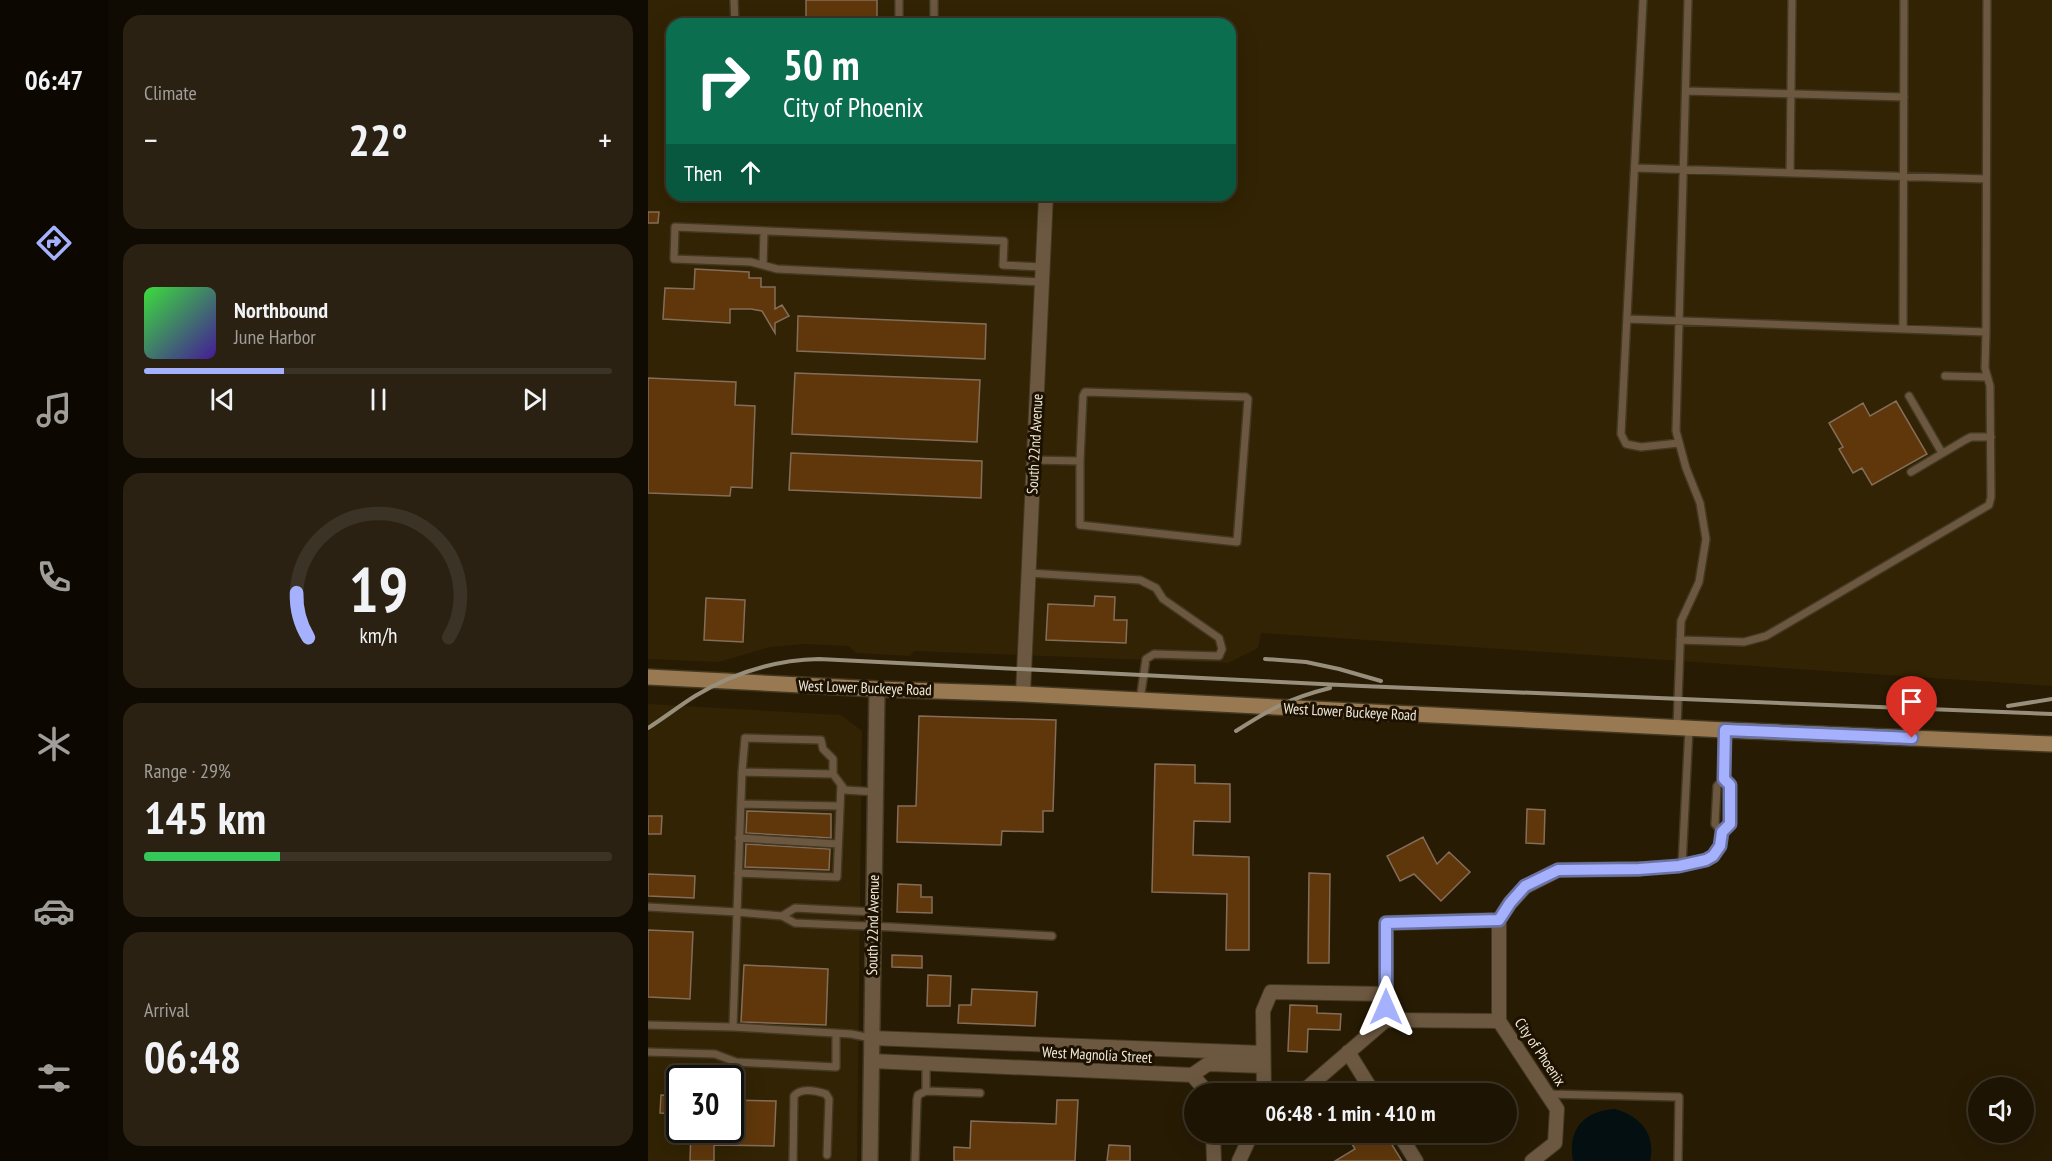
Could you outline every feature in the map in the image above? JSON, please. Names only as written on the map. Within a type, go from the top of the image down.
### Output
[{"type":"main road","name":"West Lower Buckeye Road","points":[[648,677],[2052,744]]},
{"type":"street","name":"South 22nd Avenue","points":[[1023,694],[1046,201]]},
{"type":"street","name":"South 22nd Avenue","points":[[870,1161],[877,689]]},
{"type":"street","points":[[1313,1083],[1386,1020],[1386,923],[1499,920],[1525,886],[1558,870],[1639,869]]},
{"type":"street","name":"City of Phoenix","points":[[1499,920],[1499,1021],[1557,1109],[1555,1143],[1532,1161]]},
{"type":"street","points":[[1264,1083],[1263,1011],[1271,992],[1386,994]]},
{"type":"street","name":"City of Phoenix","points":[[1386,1020],[1499,1021]]},
{"type":"street","name":"West Magnolia Street","points":[[871,1038],[1263,1059]]},
{"type":"street","points":[[926,1064],[927,1040]]},
{"type":"street","points":[[1348,1052],[1367,1083]]},
{"type":"street","name":"West Magnolia Street","points":[[871,1061],[1192,1076],[1208,1064],[1263,1059]]},
{"type":"street","points":[[1192,1076],[1199,1083]]},
{"type":"street","points":[[1213,1143],[1214,1161]]},
{"type":"street","points":[[1239,1161],[1247,1143]]},
{"type":"street","points":[[1405,1143],[1416,1161]]},
{"type":"lane","points":[[734,0],[735,18]]},
{"type":"lane","points":[[899,0],[899,18]]},
{"type":"lane","points":[[934,0],[934,18]]},
{"type":"lane","points":[[1643,0],[1621,434],[1626,444],[1641,447],[1679,442]]},
{"type":"lane","points":[[1682,865],[1681,621],[1699,582],[1707,539],[1700,502],[1686,468],[1676,431],[1688,0]]},
{"type":"lane","points":[[1790,174],[1792,0]]},
{"type":"lane","points":[[1903,329],[1904,0]]},
{"type":"lane","points":[[1680,640],[1744,642],[1760,639],[1989,505],[1991,497],[1990,383],[1985,368],[1987,0]]},
{"type":"lane","points":[[1686,91],[1904,97]]},
{"type":"lane","points":[[1635,168],[1986,179]]},
{"type":"lane","points":[[1042,282],[777,268],[751,262],[674,259],[675,227],[1004,241],[1003,266],[1043,267]]},
{"type":"lane","points":[[763,265],[764,231]]},
{"type":"lane","points":[[1627,319],[1986,332]]},
{"type":"lane","points":[[1945,376],[1987,377]]},
{"type":"lane","points":[[1085,392],[1247,397],[1237,542],[1080,525],[1080,461],[1085,392]]},
{"type":"lane","points":[[1909,396],[1942,453]]},
{"type":"lane","points":[[1911,472],[1971,437],[1991,437]]},
{"type":"lane","points":[[1034,460],[1080,461]]},
{"type":"lane","points":[[1029,573],[1140,580],[1156,588],[1163,599],[1219,638],[1222,649],[1219,656],[1154,654],[1146,659],[1140,700]]},
{"type":"lane","points":[[1722,832],[1715,824],[1717,786],[1724,779],[1725,730]]},
{"type":"lane","points":[[733,1028],[739,838],[745,738],[821,740],[823,748],[833,759],[833,774],[840,785],[849,791],[876,792]]},
{"type":"lane","points":[[742,771],[833,774]]},
{"type":"lane","points":[[1639,869],[1682,865],[1713,856],[1720,846],[1722,832],[1730,824],[1730,785],[1724,779]]},
{"type":"lane","points":[[738,873],[837,877],[840,785]]},
{"type":"lane","points":[[741,804],[840,807]]},
{"type":"lane","points":[[739,838],[838,844]]},
{"type":"lane","points":[[648,907],[782,916],[795,923],[874,920]]},
{"type":"lane","points":[[782,916],[795,908],[874,920],[891,927],[1052,936]]},
{"type":"lane","points":[[648,1025],[836,1034],[871,1038]]},
{"type":"lane","points":[[648,1052],[715,1054],[736,1062],[836,1067],[836,1034]]},
{"type":"lane","points":[[926,1064],[926,1090]]},
{"type":"lane","points":[[793,1161],[794,1096],[803,1090],[826,1094],[829,1099],[827,1155]]},
{"type":"lane","points":[[915,1161],[918,1095],[926,1090],[980,1094]]},
{"type":"lane","points":[[1547,1094],[1679,1096],[1678,1161]]},
{"type":"shaded area","points":[[648,0],[2052,0],[2052,686],[1261,633],[1258,648],[1228,663],[914,651],[910,656],[856,653],[849,646],[804,644],[770,647],[719,662],[648,659]]},
{"type":"shaded area","points":[[648,704],[841,715],[862,731],[857,1161],[648,1161]]},
{"type":"shaded area","points":[[1615,1109],[1632,1116],[1644,1128],[1651,1142],[1650,1161],[1573,1161],[1573,1140],[1580,1124],[1595,1113]]},
{"type":"building","points":[[806,0],[877,0],[877,18],[806,18]]},
{"type":"building","points":[[648,212],[659,212],[658,223],[648,223]]},
{"type":"building","points":[[695,269],[749,272],[749,278],[761,278],[761,287],[775,287],[775,309],[782,305],[789,316],[775,323],[775,333],[762,311],[751,309],[730,309],[730,323],[663,319],[665,288],[694,289]]},
{"type":"building","points":[[798,316],[986,324],[985,359],[797,351]]},
{"type":"building","points":[[795,373],[980,380],[977,442],[792,434]]},
{"type":"building","points":[[648,378],[736,382],[735,405],[755,406],[752,488],[731,487],[730,496],[648,493]]},
{"type":"building","points":[[1896,401],[1927,454],[1872,485],[1862,468],[1853,473],[1839,449],[1843,447],[1829,423],[1863,403],[1870,416]]},
{"type":"building","points":[[791,453],[982,461],[981,498],[789,490]]},
{"type":"building","points":[[1095,596],[1115,597],[1114,620],[1127,620],[1126,643],[1046,640],[1048,604],[1094,606]]},
{"type":"building","points":[[706,598],[745,600],[743,642],[704,640]]},
{"type":"building","points":[[919,716],[1056,720],[1053,811],[1043,811],[1043,832],[1002,831],[1001,845],[897,842],[898,806],[916,806]]},
{"type":"building","points":[[1155,764],[1195,765],[1195,783],[1230,784],[1230,822],[1194,821],[1193,855],[1249,857],[1249,950],[1226,950],[1227,894],[1152,892]]},
{"type":"building","points":[[1527,809],[1545,810],[1544,844],[1526,843]]},
{"type":"building","points":[[747,811],[831,814],[831,838],[746,833]]},
{"type":"building","points":[[648,816],[662,816],[661,834],[648,834]]},
{"type":"building","points":[[1423,837],[1437,864],[1449,852],[1470,872],[1441,901],[1414,874],[1400,881],[1387,856]]},
{"type":"building","points":[[746,844],[830,849],[829,870],[745,867]]},
{"type":"building","points":[[1309,873],[1330,874],[1329,963],[1308,963]]},
{"type":"building","points":[[648,874],[695,876],[694,898],[648,896]]},
{"type":"building","points":[[898,884],[921,885],[921,897],[932,897],[932,913],[897,912]]},
{"type":"building","points":[[648,930],[693,932],[690,999],[648,997]]},
{"type":"building","points":[[892,955],[922,956],[922,968],[892,967]]},
{"type":"building","points":[[744,965],[828,969],[826,1025],[741,1022]]},
{"type":"building","points":[[928,975],[951,976],[950,1006],[927,1006]]},
{"type":"building","points":[[972,989],[1037,992],[1035,1026],[958,1023],[959,1005],[971,1005]]},
{"type":"building","points":[[1290,1005],[1317,1006],[1317,1013],[1341,1014],[1340,1030],[1308,1029],[1307,1052],[1288,1051]]},
{"type":"building","points":[[661,1095],[666,1095],[666,1113],[660,1113]]},
{"type":"building","points":[[744,1100],[776,1101],[774,1146],[714,1145],[714,1161],[690,1161],[691,1143],[744,1143]]},
{"type":"building","points":[[1057,1100],[1078,1100],[1075,1161],[954,1161],[954,1147],[970,1148],[971,1121],[1056,1124]]},
{"type":"building","points":[[1351,1143],[1391,1143],[1402,1161],[1335,1161],[1355,1149]]},
{"type":"building","points":[[1109,1145],[1130,1146],[1130,1161],[1107,1161]]},
{"type":"railway","points":[[648,728],[695,696],[739,674],[770,665],[819,659],[1362,686],[2052,714]]},
{"type":"railway","points":[[1265,659],[1306,662],[1381,681]]},
{"type":"railway","points":[[1236,731],[1281,705],[1330,688]]},
{"type":"railway","points":[[2008,706],[2052,699]]},
{"type":"route","points":[[1386,1007],[1386,923],[1499,920],[1525,886],[1558,870],[1679,866],[1706,860],[1713,856],[1720,846],[1722,832],[1730,824],[1730,785],[1724,779],[1725,730],[1912,738]]}]
